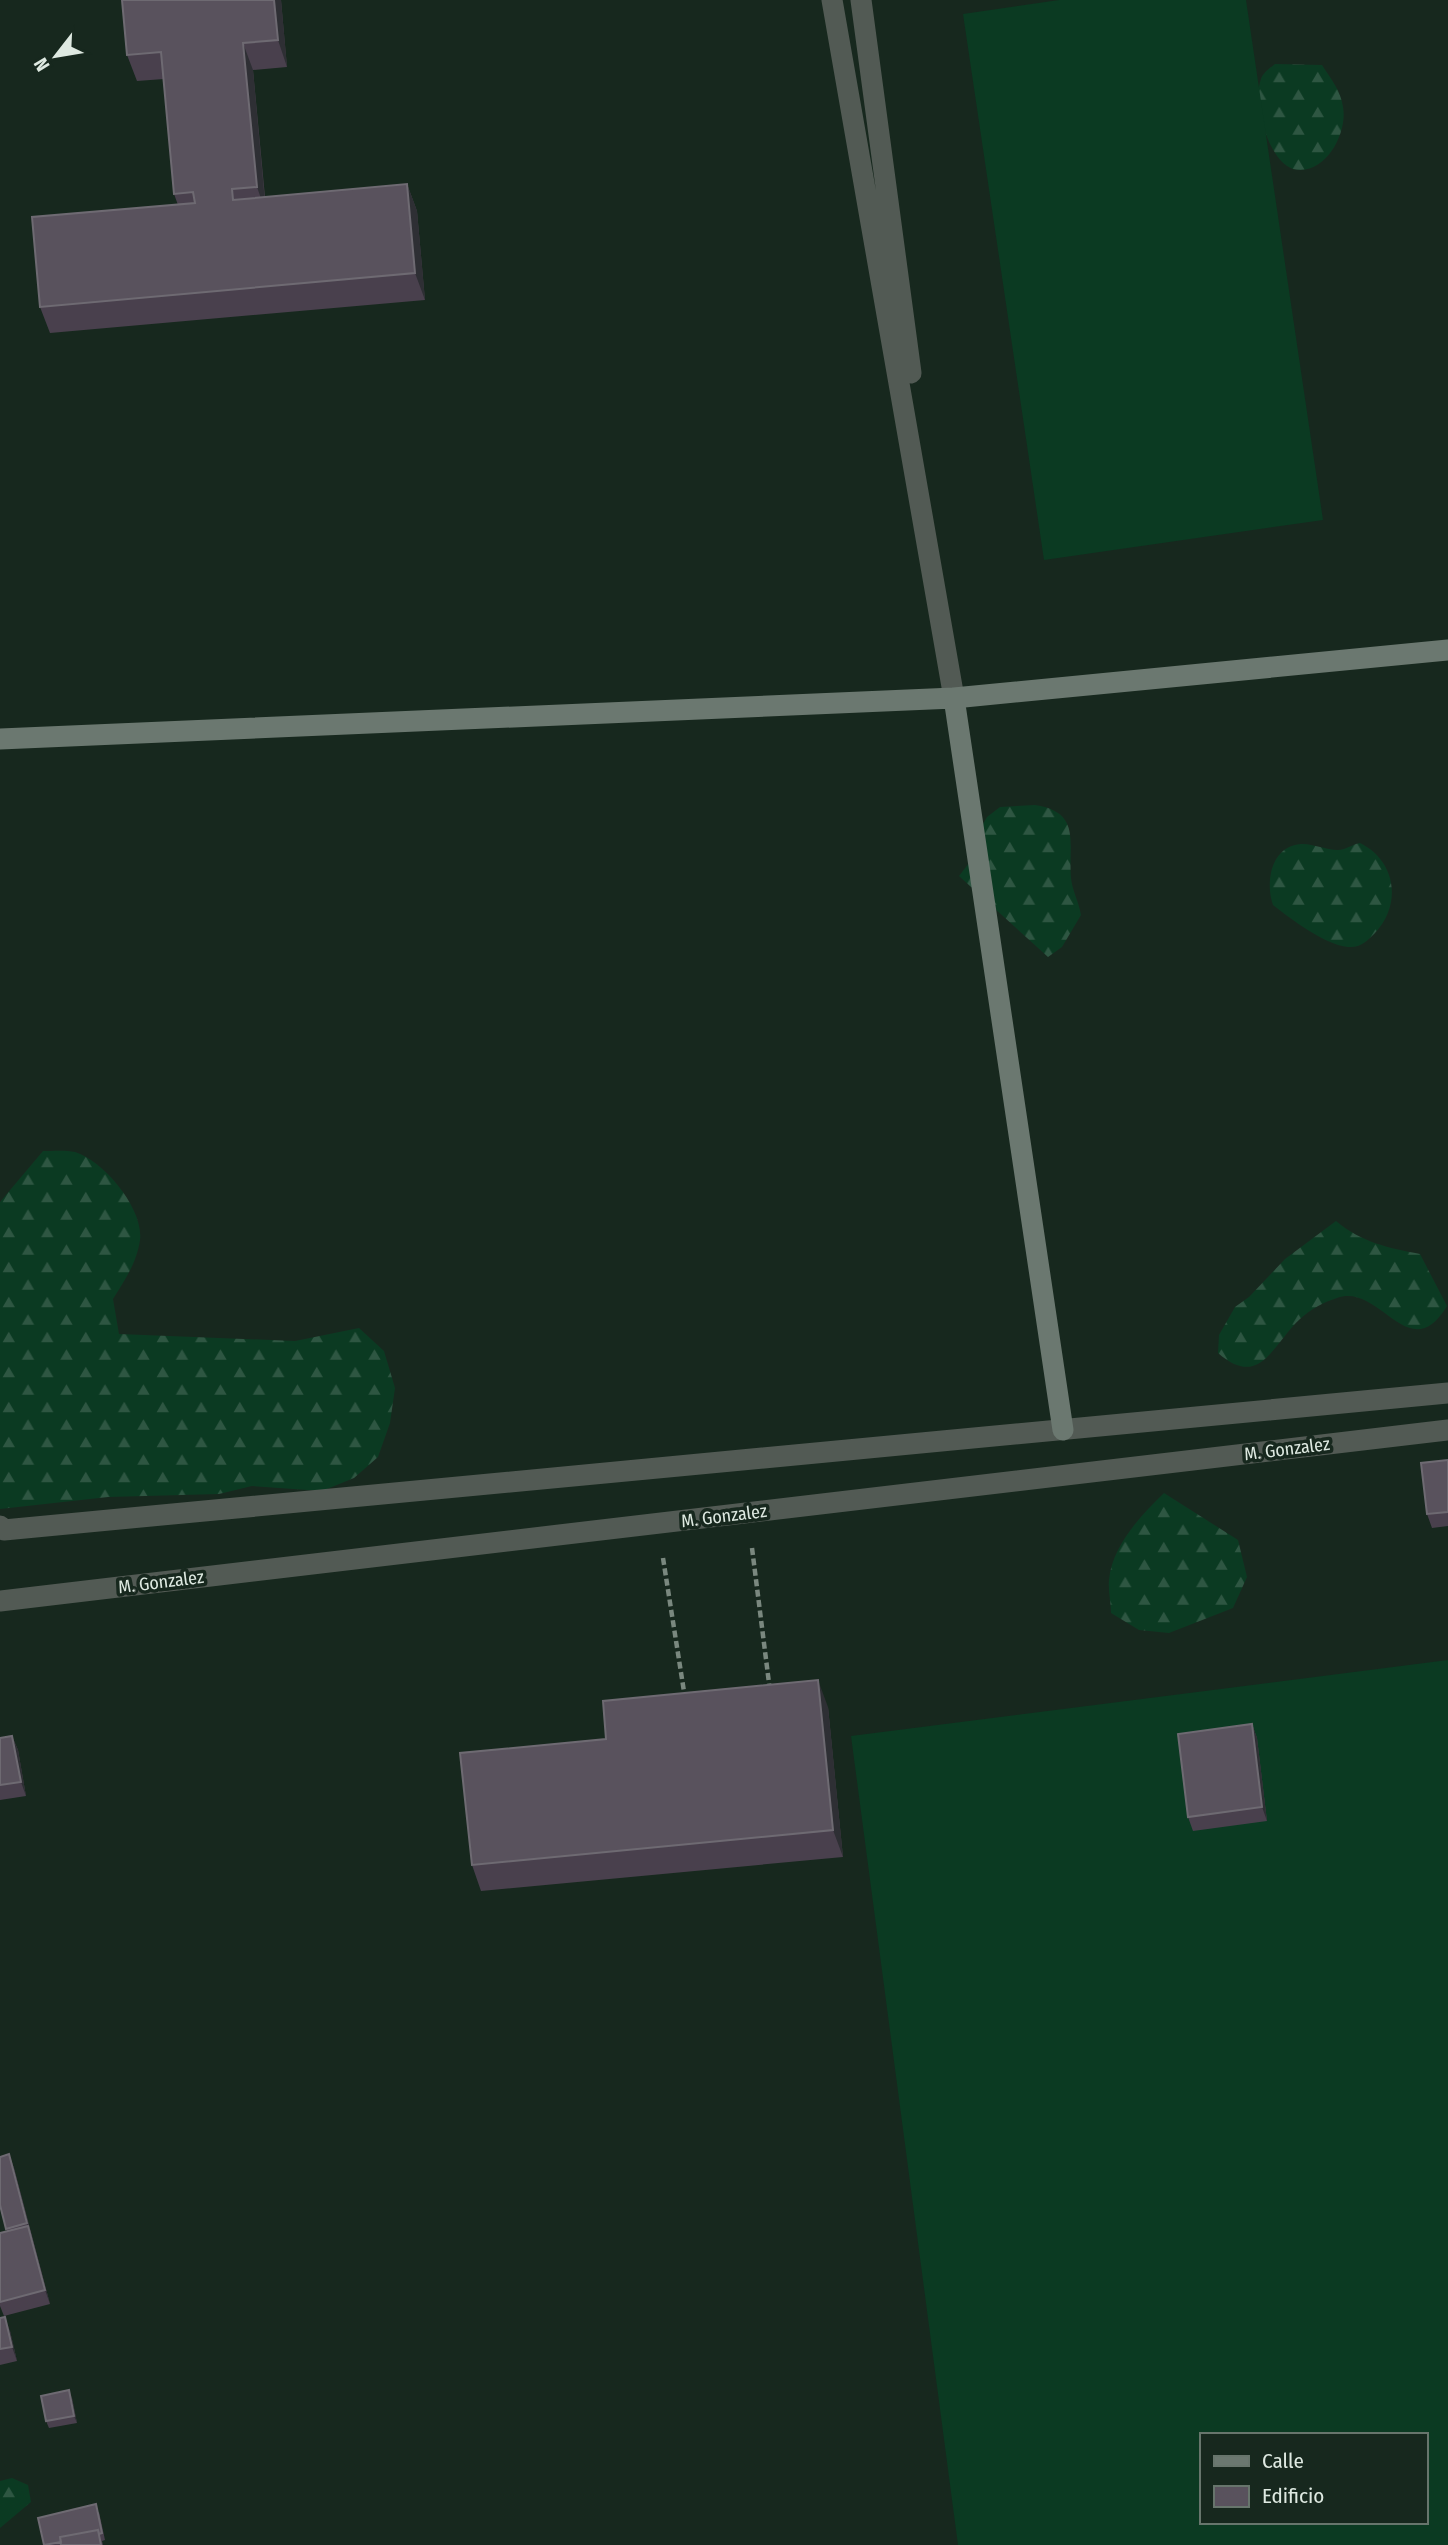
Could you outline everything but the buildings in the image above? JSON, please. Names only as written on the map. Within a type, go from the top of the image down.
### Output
[{"type":"street","points":[[832,0],[954,698]]},
{"type":"street","points":[[861,0],[954,698],[1063,1430]]},
{"type":"street","points":[[0,739],[954,698],[1448,650]]},
{"type":"street","points":[[0,1526],[4,1530],[1448,1393]]},
{"type":"street","name":"M. Gonzalez","points":[[0,1601],[1448,1430]]},
{"type":"path","points":[[752,1548],[770,1695]]},
{"type":"path","points":[[663,1558],[686,1703]]},
{"type":"green space","points":[[1059,0],[1246,0],[1323,520],[1044,560],[963,14]]},
{"type":"green space","points":[[1275,64],[1322,65],[1340,96],[1344,117],[1338,140],[1324,160],[1305,170],[1293,169],[1284,164],[1276,155],[1264,129],[1259,89],[1263,75]]},
{"type":"green space","points":[[1035,805],[1060,814],[1070,831],[1072,883],[1081,915],[1062,947],[1048,957],[959,876],[979,850],[978,833],[987,817],[1000,807]]},
{"type":"green space","points":[[1360,843],[1381,860],[1388,871],[1392,896],[1384,921],[1363,943],[1348,947],[1329,942],[1273,905],[1270,876],[1283,851],[1301,844],[1339,850]]},
{"type":"green space","points":[[43,1151],[75,1152],[98,1165],[120,1188],[136,1214],[140,1240],[136,1256],[113,1299],[119,1334],[295,1341],[359,1328],[384,1351],[395,1388],[390,1423],[378,1457],[354,1478],[322,1491],[252,1486],[219,1494],[108,1497],[0,1509],[0,1202]]},
{"type":"green space","points":[[1336,1221],[1375,1243],[1420,1254],[1447,1306],[1433,1323],[1420,1329],[1407,1327],[1367,1301],[1353,1296],[1337,1298],[1304,1315],[1265,1359],[1255,1365],[1245,1367],[1232,1363],[1218,1353],[1219,1335],[1235,1307],[1249,1297],[1285,1259]]},
{"type":"green space","points":[[1164,1493],[1238,1540],[1247,1577],[1233,1608],[1169,1633],[1139,1630],[1111,1613],[1109,1588],[1111,1567],[1122,1543],[1137,1521]]},
{"type":"green space","points":[[1448,1660],[1448,2545],[958,2545],[851,1736]]},
{"type":"green space","points":[[12,2478],[28,2485],[31,2502],[0,2528],[0,2481]]}]
